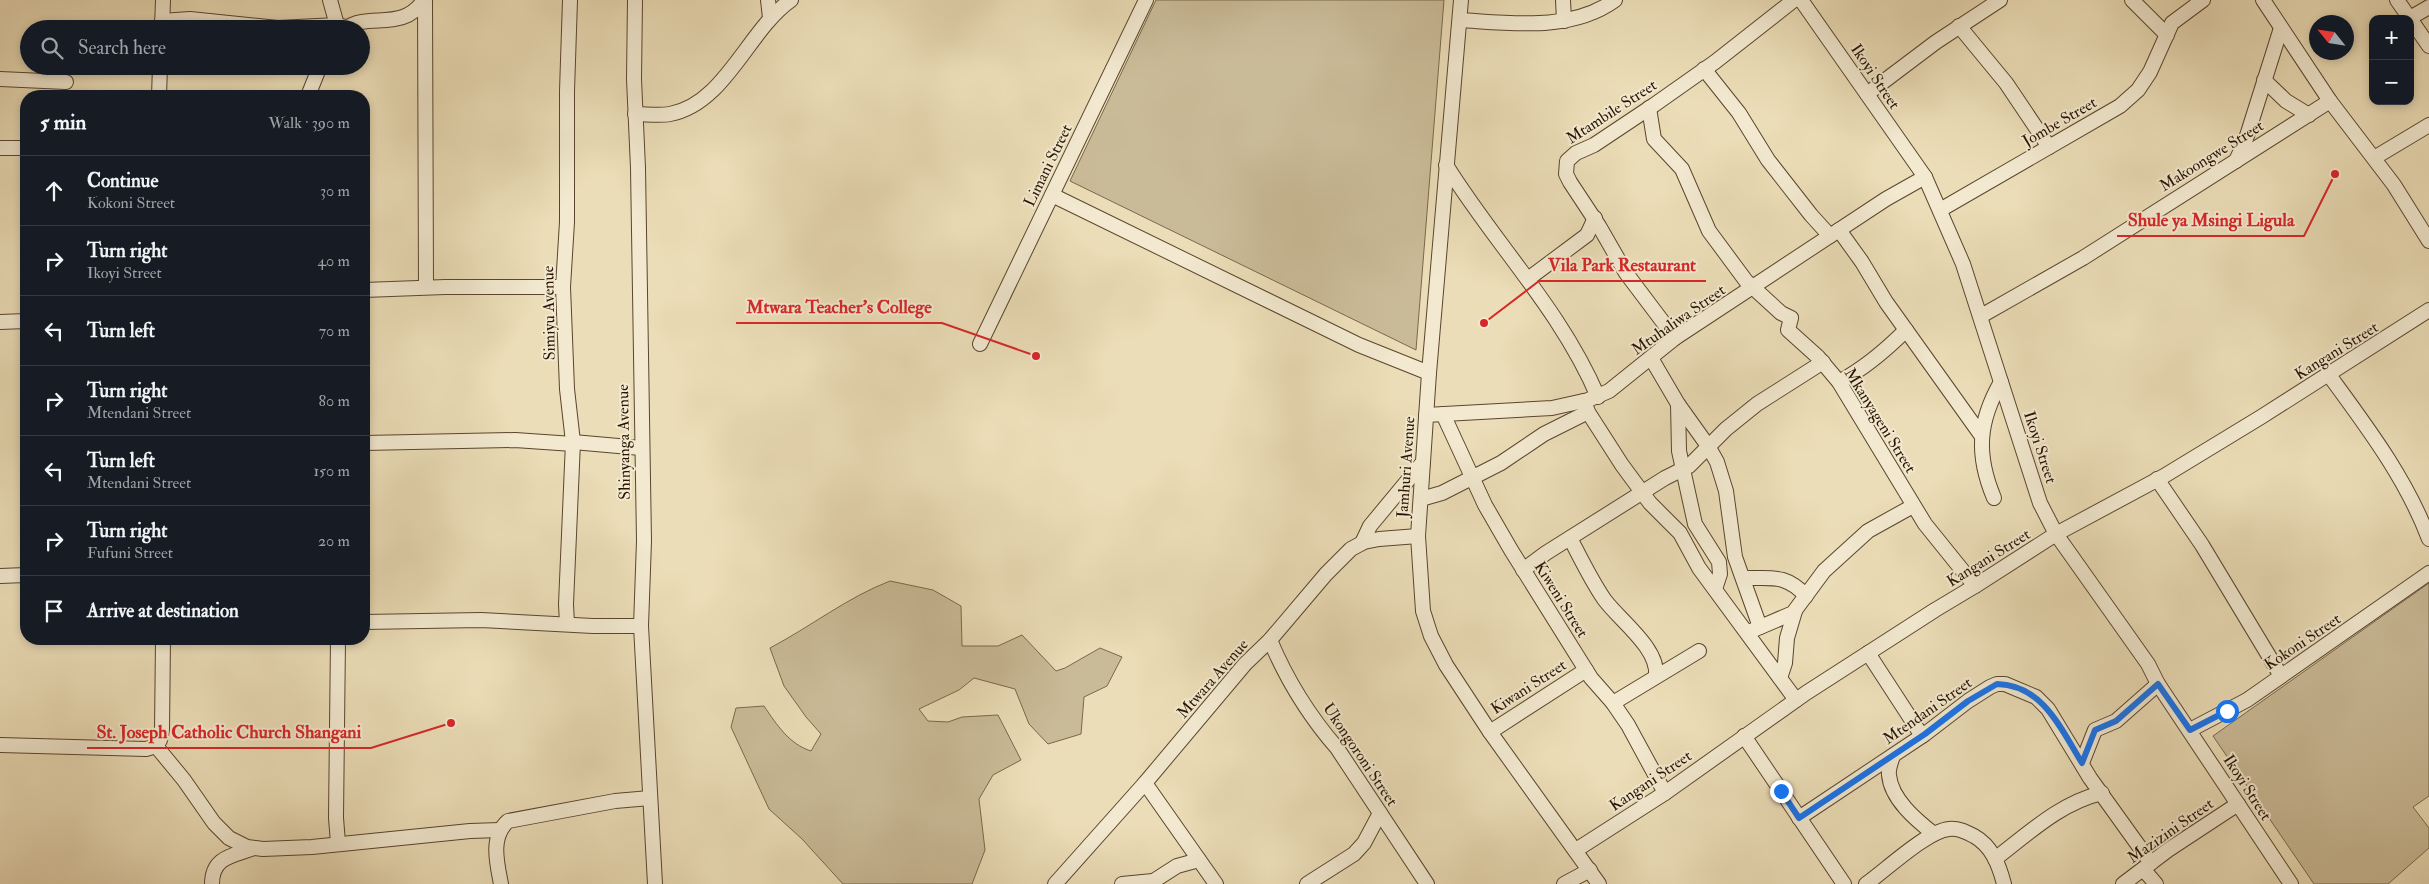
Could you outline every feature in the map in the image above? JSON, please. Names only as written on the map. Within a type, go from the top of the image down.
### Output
[{"type":"street","points":[[162,20],[163,0]]},
{"type":"street","points":[[330,0],[340,20]]},
{"type":"street","points":[[370,22],[403,17],[412,13],[425,0]]},
{"type":"street","points":[[425,0],[426,287]]},
{"type":"street","name":"Simiyu Avenue","points":[[567,624],[566,596],[573,443],[567,389],[563,287],[570,0]]},
{"type":"street","name":"Shinyanga Avenue","points":[[635,0],[635,114],[644,575],[641,626],[655,884]]},
{"type":"street","points":[[768,0],[770,18]]},
{"type":"street","points":[[635,114],[670,114],[698,102],[722,80],[770,18],[791,0]]},
{"type":"street","name":"Limani Street","points":[[980,344],[1146,0]]},
{"type":"street","name":"Jamhuri Avenue","points":[[1461,0],[1429,373],[1418,536],[1423,611],[1431,636],[1446,665],[1490,732],[1599,884]]},
{"type":"street","points":[[1563,0],[1564,21]]},
{"type":"street","points":[[1460,20],[1514,23],[1564,21],[1598,10],[1615,0]]},
{"type":"street","name":"Mtambile Street","points":[[1675,338],[1626,273],[1595,218],[1570,182],[1566,174],[1567,161],[1576,153],[1594,145],[1704,69],[1794,0]]},
{"type":"street","name":"Ikoyi Street","points":[[1801,0],[1925,177],[1963,264],[2040,503],[2056,534],[2148,664],[2158,684],[2291,884]]},
{"type":"street","points":[[1867,94],[1959,26],[2000,0]]},
{"type":"street","points":[[2132,0],[2167,35]]},
{"type":"street","name":"Jombe Street","points":[[1940,210],[2120,106],[2138,90],[2150,72],[2175,19],[2203,0]]},
{"type":"street","points":[[2263,0],[2330,101],[2374,158],[2429,241]]},
{"type":"street","points":[[2398,0],[2408,15]]},
{"type":"street","points":[[2414,16],[2429,7]]},
{"type":"street","points":[[185,20],[201,20]]},
{"type":"street","points":[[2414,24],[2429,46]]},
{"type":"street","points":[[1959,26],[2006,83],[2049,147]]},
{"type":"street","points":[[2236,161],[2246,139],[2281,28]]},
{"type":"street","points":[[1704,69],[1739,113],[1768,160],[1811,215],[1835,233],[1981,435]]},
{"type":"street","points":[[160,75],[160,90]]},
{"type":"street","points":[[310,90],[314,75]]},
{"type":"street","points":[[0,79],[66,82]]},
{"type":"street","points":[[2264,80],[2286,101],[2310,115]]},
{"type":"street","name":"Makoongwe Street","points":[[1981,316],[2083,258],[2330,101]]},
{"type":"street","points":[[1649,108],[1654,138],[1682,169],[1709,231],[1746,281],[1781,313],[1791,318],[1788,330],[1823,362]]},
{"type":"street","points":[[2374,158],[2429,125]]},
{"type":"street","points":[[0,148],[20,148]]},
{"type":"street","points":[[1446,165],[1541,296],[1572,345],[1598,397]]},
{"type":"street","name":"Mtuhaliwa Street","points":[[1426,415],[1586,407],[1598,397],[1610,392],[1675,338],[1755,288],[1886,199],[1925,177]]},
{"type":"street","points":[[1052,195],[1359,345],[1429,373]]},
{"type":"street","points":[[1528,279],[1588,235],[1595,218]]},
{"type":"street","points":[[370,290],[426,287],[563,287]]},
{"type":"street","name":"Kangani Street","points":[[1576,850],[1665,793],[1796,700],[1935,610],[2056,534],[2157,479],[2329,375],[2429,310]]},
{"type":"street","points":[[0,322],[20,322]]},
{"type":"street","points":[[1839,382],[1857,372],[1888,348],[1906,330]]},
{"type":"street","points":[[1651,358],[1678,404],[1717,462],[1726,491],[1735,557],[1760,627]]},
{"type":"street","name":"Mkanyageni Street","points":[[1523,570],[1665,478],[1683,471],[1708,446],[1757,404],[1823,362],[1839,382],[1925,524],[1975,586]]},
{"type":"street","points":[[2329,375],[2401,479],[2414,501],[2429,539]]},
{"type":"street","points":[[1994,498],[1983,463],[1981,435],[1990,405],[2001,382]]},
{"type":"street","points":[[1678,404],[1679,452],[1697,530],[1719,562],[1720,574],[1715,589]]},
{"type":"street","points":[[1421,499],[1442,493],[1501,463],[1586,407],[1643,492],[1680,533],[1699,568],[1796,700]]},
{"type":"street","name":"Kiweni Street","points":[[1443,414],[1494,520],[1523,570],[1586,670],[1613,703],[1641,747],[1665,793]]},
{"type":"street","points":[[370,443],[516,440],[641,448]]},
{"type":"street","points":[[1362,543],[1370,526],[1424,462]]},
{"type":"street","points":[[2157,479],[2202,545],[2281,676]]},
{"type":"street","points":[[1780,678],[1785,663],[1787,638],[1795,611],[1824,571],[1868,531],[1913,506]]},
{"type":"street","name":"Mtwara Avenue","points":[[1055,884],[1145,783],[1245,664],[1270,640],[1326,574],[1351,549],[1362,543],[1388,538],[1418,536]]},
{"type":"street","points":[[1570,538],[1603,598],[1651,654],[1656,666],[1656,676]]},
{"type":"street","name":"Kokoni Street","points":[[2190,730],[2247,700],[2429,573]]},
{"type":"street","points":[[0,576],[20,575]]},
{"type":"street","points":[[1743,578],[1784,579],[1797,586],[1806,596]]},
{"type":"street","points":[[1745,633],[1784,618],[1795,611]]},
{"type":"street","points":[[370,622],[481,620],[641,626]]},
{"type":"street","name":"Ukongoroni Street","points":[[1270,640],[1288,677],[1427,884]]},
{"type":"street","points":[[0,745],[146,749],[156,746],[160,740],[162,730],[164,645]]},
{"type":"street","points":[[338,645],[336,818],[338,843]]},
{"type":"street","points":[[1613,703],[1699,651]]},
{"type":"street","points":[[1868,653],[1922,736]]},
{"type":"street","name":"Kiwani Street","points":[[1490,732],[1586,670]]},
{"type":"street","name":"Mtendani Street","points":[[1799,818],[1922,736],[1980,693],[1997,684],[2005,684],[2028,693],[2043,703],[2090,778],[2102,793],[2156,884]]},
{"type":"street","points":[[2082,763],[2095,730],[2116,721],[2158,684]]},
{"type":"street","points":[[1744,736],[1844,884]]},
{"type":"street","points":[[156,746],[184,780],[214,823],[232,840],[254,848],[312,847],[470,831],[500,830]]},
{"type":"street","points":[[1893,756],[1889,769],[1891,784],[1913,817],[1934,834]]},
{"type":"street","points":[[2081,798],[2090,778]]},
{"type":"street","points":[[1145,783],[1216,884]]},
{"type":"street","points":[[1995,858],[2036,827],[2081,798],[2102,793]]},
{"type":"street","points":[[501,884],[496,849],[500,830],[508,821],[615,802],[650,798]]},
{"type":"street","name":"Mazizini Street","points":[[2123,884],[2238,804]]},
{"type":"street","points":[[1307,884],[1354,854],[1364,843],[1380,813]]},
{"type":"street","points":[[1866,884],[1934,834],[1948,829],[1966,832],[1990,848],[2004,884]]},
{"type":"street","points":[[212,884],[212,871],[217,864],[254,848]]},
{"type":"street","points":[[1122,884],[1151,882],[1177,866],[1199,860]]},
{"type":"street","points":[[1564,884],[1590,870]]},
{"type":"shaded area","points":[[1156,0],[1444,0],[1416,350],[1070,181]]},
{"type":"shaded area","points":[[890,581],[933,590],[961,606],[962,646],[998,646],[1022,635],[1056,671],[1065,668],[1100,648],[1122,657],[1107,686],[1084,697],[1081,734],[1048,744],[1029,724],[1015,689],[974,678],[959,690],[919,709],[928,721],[948,722],[962,717],[998,715],[1021,760],[993,775],[979,799],[985,850],[972,884],[843,884],[802,839],[769,809],[731,727],[736,708],[764,706],[790,739],[811,751],[821,734],[806,717],[784,686],[770,648],[859,595]]},
{"type":"shaded area","points":[[2429,583],[2429,796],[2413,807],[2429,828],[2429,848],[2388,884],[2314,884],[2213,736]]},
{"type":"place","name":"Shule ya Msingi Ligula","points":[[2335,174]]},
{"type":"place","name":"Vila Park Restaurant","points":[[1484,323]]},
{"type":"place","name":"Mtwara Teacher's College","points":[[1036,356]]},
{"type":"place","name":"St. Joseph Catholic Church Shangani","points":[[451,723]]},
{"type":"route","points":[[1781,791],[1799,818],[1925,734],[1968,701],[1997,684],[2013,686],[2036,697],[2043,703],[2082,763],[2095,730],[2116,721],[2158,684],[2190,730],[2227,711]]}]
